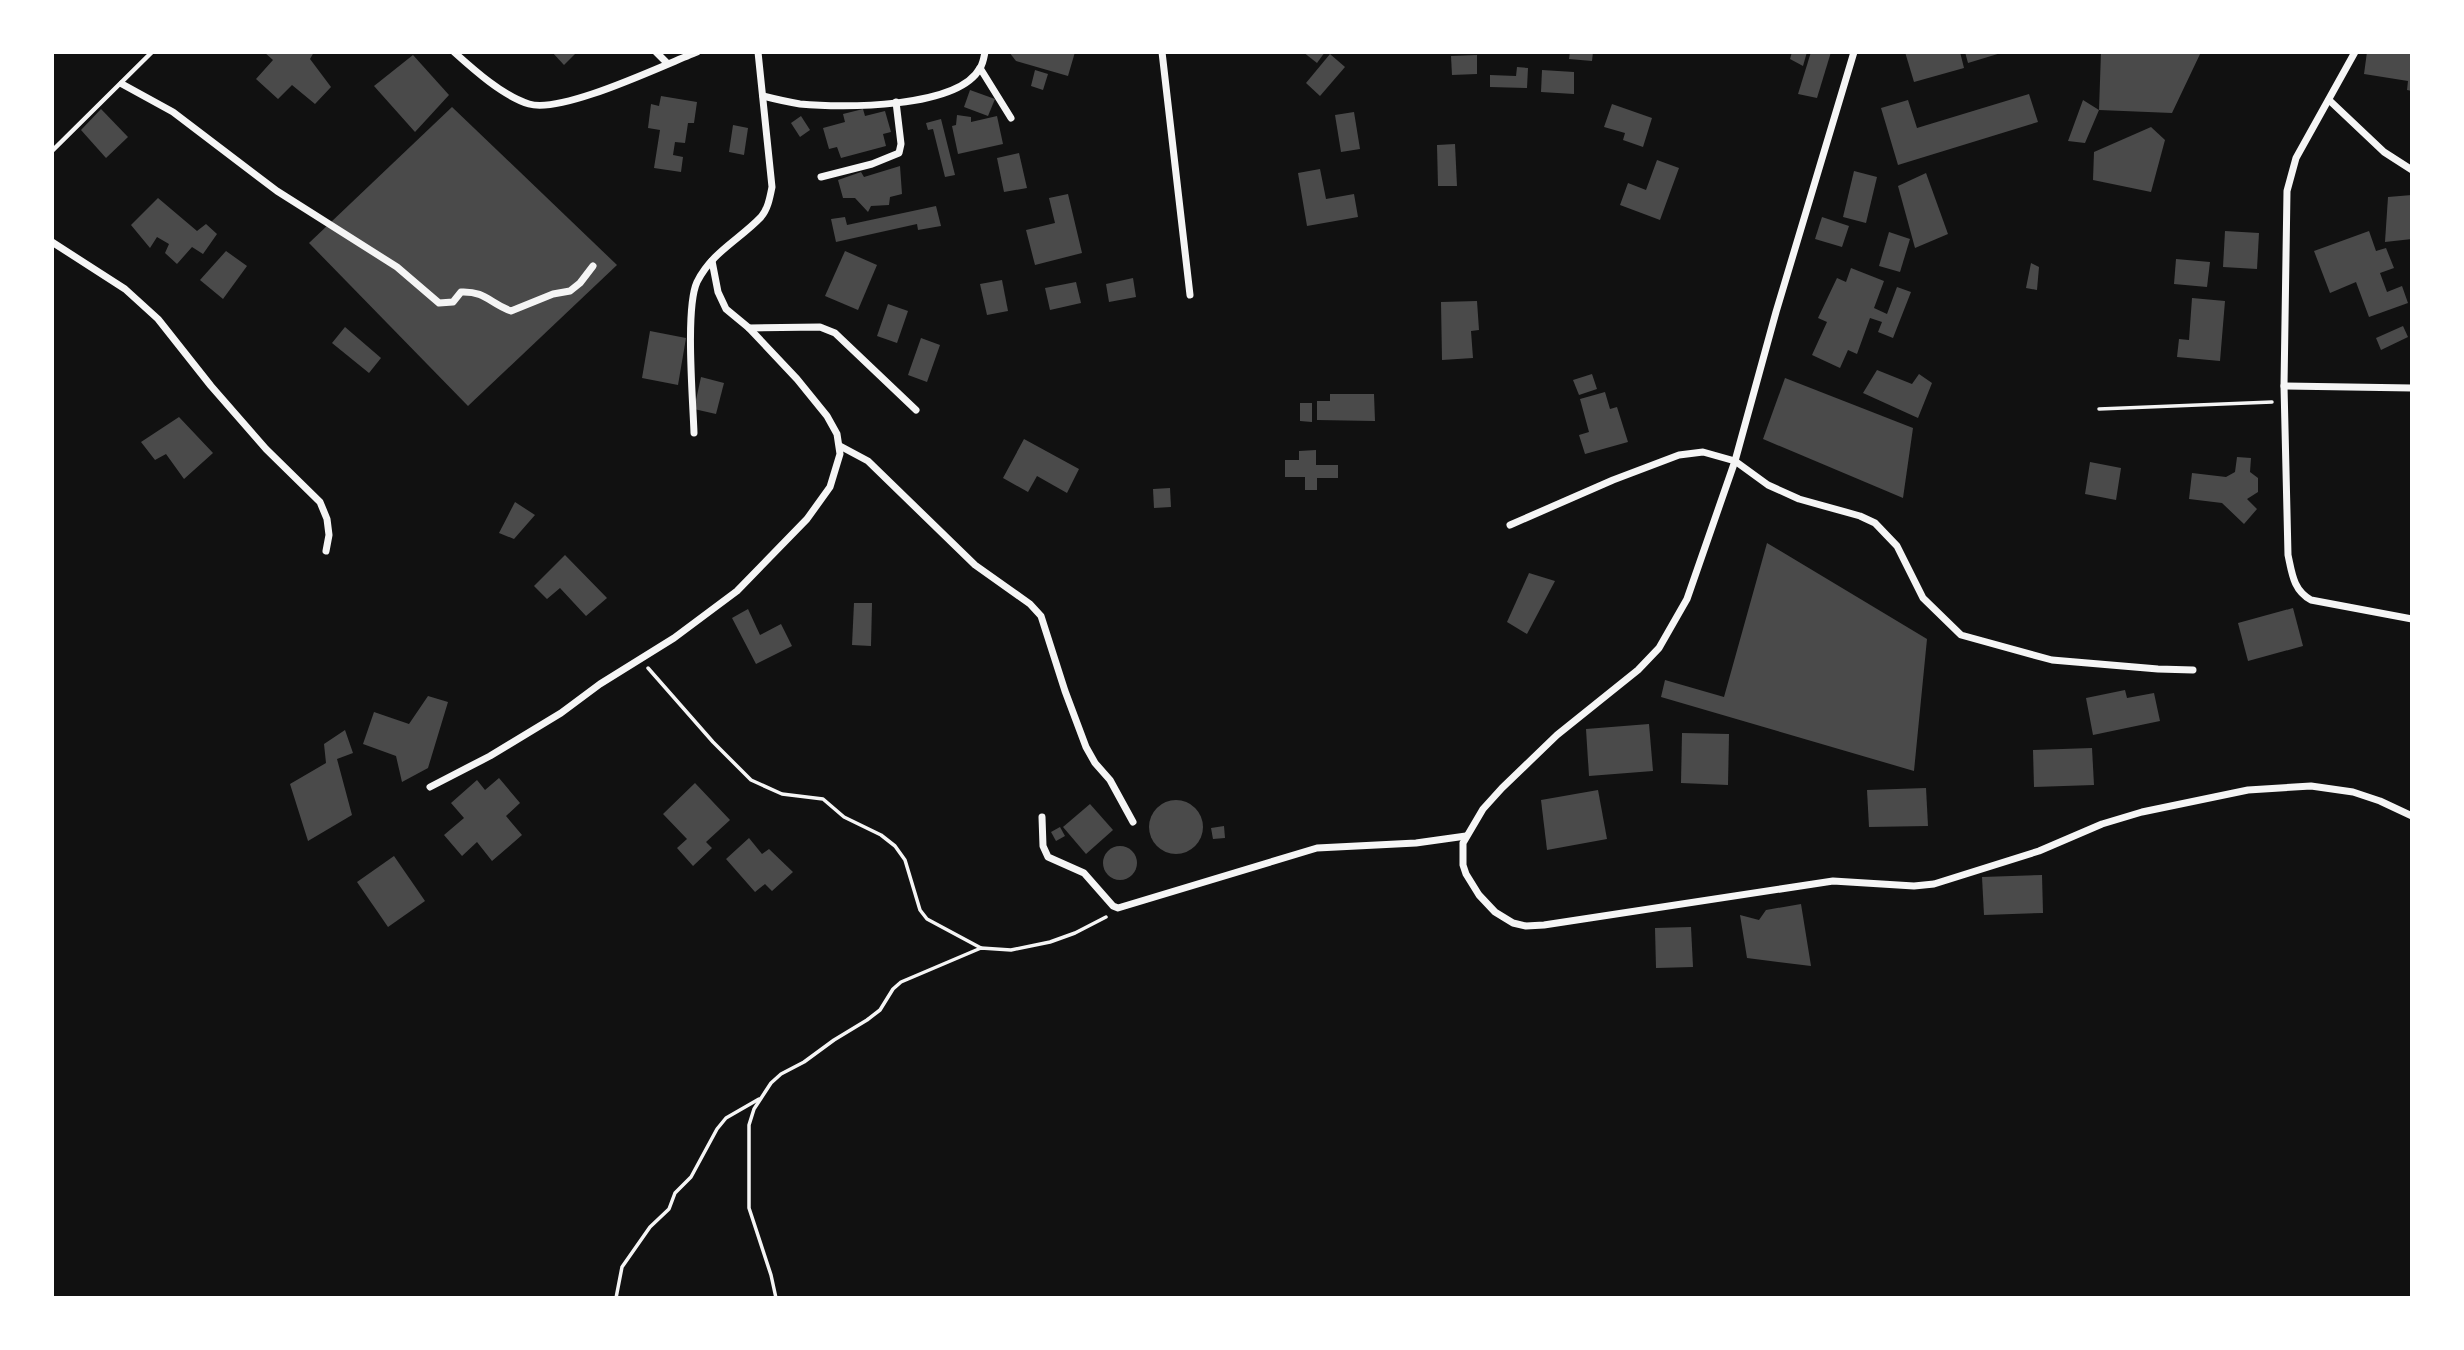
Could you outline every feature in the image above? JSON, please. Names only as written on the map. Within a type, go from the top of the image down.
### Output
[{"type":"street","points":[[454,52],[484,79],[528,104],[545,106],[569,102],[697,52]]},
{"type":"street","points":[[656,52],[667,63]]},
{"type":"street","points":[[694,433],[691,316],[698,280],[725,246],[762,216],[772,187],[758,52]]},
{"type":"street","points":[[763,96],[799,104],[845,105],[896,102],[946,94],[962,85],[980,68],[985,52]]},
{"type":"street","points":[[1162,52],[1190,295]]},
{"type":"street","points":[[1854,52],[1776,312],[1735,461],[1688,599],[1659,648],[1637,670],[1557,735],[1483,809],[1463,843],[1463,865],[1479,895],[1504,918],[1526,926],[1833,881],[1914,886],[1934,884],[2039,851],[2102,824],[2142,812],[2248,790],[2311,786],[2353,792],[2412,816]]},
{"type":"street","points":[[2355,52],[2296,158],[2287,191],[2284,386],[2288,555],[2293,581],[2311,600],[2412,619]]},
{"type":"street","points":[[980,68],[1011,118]]},
{"type":"street","points":[[122,84],[173,112],[277,191],[397,267],[439,303],[453,302],[461,292],[478,292],[497,306],[511,311],[554,294],[570,291],[593,266]]},
{"type":"street","points":[[2329,100],[2384,152],[2412,170]]},
{"type":"street","points":[[821,177],[895,157],[899,153],[901,144],[896,102]]},
{"type":"street","points":[[52,242],[125,289],[158,319],[266,449],[320,502],[327,519],[329,535],[326,551]]},
{"type":"street","points":[[430,787],[490,756],[561,713],[600,684],[674,638],[737,591],[807,519],[830,487],[838,466],[840,446],[837,434],[827,416],[797,379],[749,328],[726,309],[712,261]]},
{"type":"street","points":[[749,328],[828,329],[916,410]]},
{"type":"street","points":[[2284,386],[2412,388]]},
{"type":"street","points":[[840,446],[873,465],[975,565],[1030,604],[1041,616],[1086,747],[1095,763],[1110,780],[1133,822]]},
{"type":"street","points":[[1510,525],[1613,480],[1679,455],[1703,452],[1735,461],[1768,485],[1799,499],[1860,516],[1875,523],[1898,546],[1923,598],[1961,635],[2052,660],[2193,670]]},
{"type":"street","points":[[1042,817],[1043,846],[1048,857],[1084,873],[1113,906],[1123,907],[1317,848],[1416,843],[1466,836]]},
{"type":"lane","points":[[52,151],[152,52]]},
{"type":"path","points":[[2099,409],[2285,401]]},
{"type":"path","points":[[640,659],[713,742],[751,780],[782,794],[823,799],[844,817],[881,835],[895,846],[905,860],[920,910],[927,919],[981,948],[1011,950],[1050,942],[1074,933],[1123,907]]},
{"type":"path","points":[[775,1297],[771,1275],[749,1208],[749,1125],[754,1109],[781,1074],[804,1062],[880,1010],[893,989],[901,982],[981,948]]},
{"type":"path","points":[[616,1297],[622,1267],[650,1227],[669,1209],[675,1193],[691,1177],[717,1129],[726,1118],[761,1098]]},
{"type":"building","points":[[264,52],[314,52],[310,59],[331,87],[315,104],[292,85],[278,99],[256,79],[273,60]]},
{"type":"building","points":[[552,52],[577,52],[564,65]]},
{"type":"building","points":[[1009,52],[1075,52],[1068,76],[1016,61]]},
{"type":"building","points":[[1303,52],[1325,52],[1317,63]]},
{"type":"building","points":[[1570,52],[1593,52],[1592,61],[1569,59]]},
{"type":"building","points":[[1792,52],[1807,52],[1803,66],[1790,59]]},
{"type":"building","points":[[1811,52],[1831,52],[1817,98],[1798,94]]},
{"type":"building","points":[[1905,52],[1960,52],[1964,68],[1914,82]]},
{"type":"building","points":[[1965,52],[2001,52],[2001,53],[1968,63]]},
{"type":"building","points":[[2101,52],[2201,52],[2172,113],[2099,110]]},
{"type":"building","points":[[2367,52],[2412,52],[2412,91],[2407,90],[2408,81],[2364,74]]},
{"type":"building","points":[[1330,54],[1345,67],[1320,96],[1306,83]]},
{"type":"building","points":[[413,55],[449,95],[415,132],[374,86]]},
{"type":"building","points":[[1477,55],[1477,74],[1452,75],[1451,56]]},
{"type":"building","points":[[1517,67],[1528,68],[1527,88],[1490,87],[1490,75],[1516,76]]},
{"type":"building","points":[[1035,70],[1048,74],[1043,90],[1031,86]]},
{"type":"building","points":[[1542,70],[1574,72],[1574,94],[1541,92]]},
{"type":"building","points":[[970,90],[995,99],[988,116],[964,107]]},
{"type":"building","points":[[2029,94],[2038,122],[1898,165],[1881,108],[1908,100],[1917,128]]},
{"type":"building","points":[[661,96],[697,102],[694,123],[688,123],[685,143],[675,142],[673,155],[683,157],[681,172],[654,168],[660,130],[648,128],[651,104],[659,106]]},
{"type":"building","points":[[2083,100],[2099,110],[2085,143],[2068,141]]},
{"type":"building","points":[[1612,104],[1652,118],[1643,147],[1623,140],[1625,133],[1604,127]]},
{"type":"building","points":[[452,107],[617,265],[468,406],[309,243]]},
{"type":"building","points":[[101,109],[128,137],[106,158],[81,130]]},
{"type":"building","points":[[863,109],[865,116],[885,111],[891,132],[883,134],[886,146],[841,158],[837,147],[829,149],[823,128],[845,122],[843,114]]},
{"type":"building","points":[[1354,112],[1360,149],[1341,152],[1335,115]]},
{"type":"building","points":[[957,115],[971,117],[971,122],[997,116],[1003,144],[958,154],[952,126],[956,125]]},
{"type":"building","points":[[801,116],[810,130],[800,137],[791,123]]},
{"type":"building","points":[[941,119],[955,175],[945,177],[933,129],[928,130],[926,123]]},
{"type":"building","points":[[733,125],[748,128],[744,155],[729,152]]},
{"type":"building","points":[[2151,127],[2165,140],[2151,192],[2093,180],[2094,152]]},
{"type":"building","points":[[1455,144],[1457,186],[1438,186],[1437,145]]},
{"type":"building","points":[[1019,153],[1027,188],[1004,192],[997,158]]},
{"type":"building","points":[[1657,160],[1679,168],[1660,220],[1620,205],[1628,183],[1646,190]]},
{"type":"building","points":[[900,166],[902,194],[890,197],[889,205],[871,206],[868,212],[855,198],[843,198],[838,180],[861,172],[864,177]]},
{"type":"building","points":[[1320,169],[1326,199],[1354,194],[1358,217],[1307,226],[1298,173]]},
{"type":"building","points":[[1854,171],[1877,177],[1866,223],[1843,217]]},
{"type":"building","points":[[1926,173],[1948,234],[1915,248],[1898,186]]},
{"type":"building","points":[[1068,194],[1082,253],[1035,265],[1026,230],[1055,223],[1049,198]]},
{"type":"building","points":[[2412,195],[2412,239],[2385,242],[2388,197]]},
{"type":"building","points":[[158,198],[197,231],[206,224],[217,234],[203,254],[192,247],[177,264],[165,253],[169,244],[157,237],[150,248],[131,225]]},
{"type":"building","points":[[936,206],[941,226],[918,230],[917,224],[836,242],[831,219],[845,217],[847,225]]},
{"type":"building","points":[[1822,217],[1849,226],[1842,247],[1815,239]]},
{"type":"building","points":[[2225,231],[2259,233],[2257,269],[2223,267]]},
{"type":"building","points":[[2369,231],[2376,251],[2386,248],[2394,268],[2380,273],[2387,292],[2402,286],[2408,303],[2369,317],[2356,282],[2330,293],[2314,251]]},
{"type":"building","points":[[1889,232],[1910,239],[1900,272],[1879,266]]},
{"type":"building","points":[[226,251],[247,266],[223,299],[200,280]]},
{"type":"building","points":[[845,251],[877,265],[858,310],[825,296]]},
{"type":"building","points":[[2176,259],[2210,262],[2207,287],[2174,284]]},
{"type":"building","points":[[2031,263],[2039,267],[2037,290],[2026,288]]},
{"type":"building","points":[[1851,268],[1884,281],[1874,308],[1887,314],[1897,287],[1911,292],[1893,338],[1878,332],[1882,322],[1870,318],[1857,354],[1848,350],[1840,368],[1812,355],[1827,322],[1818,318],[1837,278],[1846,282]]},
{"type":"building","points":[[1133,278],[1136,297],[1109,302],[1106,284]]},
{"type":"building","points":[[1002,280],[1008,311],[987,315],[980,284]]},
{"type":"building","points":[[1076,282],[1081,303],[1050,310],[1045,288]]},
{"type":"building","points":[[2192,298],[2225,301],[2220,361],[2177,357],[2179,339],[2189,340]]},
{"type":"building","points":[[1477,301],[1479,330],[1471,331],[1473,358],[1442,360],[1441,302]]},
{"type":"building","points":[[888,304],[908,311],[897,343],[877,336]]},
{"type":"building","points":[[2403,326],[2408,337],[2381,350],[2376,338]]},
{"type":"building","points":[[345,327],[381,358],[369,373],[332,343]]},
{"type":"building","points":[[650,331],[686,338],[678,385],[642,378]]},
{"type":"building","points":[[921,338],[940,345],[927,382],[908,375]]},
{"type":"building","points":[[1877,370],[1912,384],[1919,374],[1932,383],[1918,418],[1863,393]]},
{"type":"building","points":[[1592,374],[1597,389],[1579,395],[1573,380]]},
{"type":"building","points":[[701,377],[724,383],[716,414],[694,409]]},
{"type":"building","points":[[1785,378],[1913,428],[1903,498],[1763,439]]},
{"type":"building","points":[[1605,392],[1610,409],[1617,407],[1628,442],[1585,454],[1579,435],[1589,432],[1580,399]]},
{"type":"building","points":[[1330,394],[1374,394],[1375,421],[1317,420],[1317,401],[1330,401]]},
{"type":"building","points":[[1300,403],[1312,403],[1312,422],[1300,421]]},
{"type":"building","points":[[179,417],[213,453],[184,479],[166,454],[155,460],[141,442]]},
{"type":"building","points":[[1024,439],[1079,469],[1067,493],[1037,476],[1028,492],[1003,478]]},
{"type":"building","points":[[1316,450],[1316,465],[1338,465],[1338,478],[1317,478],[1317,490],[1305,490],[1305,477],[1285,477],[1285,460],[1299,460],[1299,451]]},
{"type":"building","points":[[2237,457],[2251,458],[2250,472],[2258,478],[2258,492],[2247,499],[2257,509],[2244,524],[2222,503],[2189,499],[2192,473],[2226,477],[2235,472]]},
{"type":"building","points":[[2090,462],[2121,468],[2116,500],[2085,494]]},
{"type":"building","points":[[1170,488],[1171,507],[1154,508],[1153,489]]},
{"type":"building","points":[[515,502],[535,515],[514,539],[499,533]]},
{"type":"building","points":[[1767,543],[1927,639],[1914,771],[1661,697],[1665,680],[1724,697]]},
{"type":"building","points":[[565,555],[607,598],[586,616],[560,588],[547,599],[534,586]]},
{"type":"building","points":[[1529,573],[1555,581],[1527,634],[1507,622]]},
{"type":"building","points":[[854,603],[872,603],[871,646],[852,645]]},
{"type":"building","points":[[2293,608],[2303,646],[2248,661],[2238,623]]},
{"type":"building","points":[[748,609],[760,635],[781,624],[792,646],[756,664],[732,618]]},
{"type":"building","points":[[2125,690],[2127,698],[2154,693],[2160,721],[2093,735],[2086,698]]},
{"type":"building","points":[[428,696],[448,702],[428,768],[402,782],[396,756],[363,744],[374,712],[409,724]]},
{"type":"building","points":[[1649,724],[1653,771],[1589,776],[1586,729]]},
{"type":"building","points":[[345,730],[353,753],[337,759],[352,815],[308,841],[290,784],[326,763],[324,744]]},
{"type":"building","points":[[1682,733],[1729,734],[1728,785],[1681,783]]},
{"type":"building","points":[[2092,748],[2094,785],[2034,787],[2033,750]]},
{"type":"building","points":[[499,778],[520,803],[506,816],[522,835],[492,861],[477,842],[462,856],[444,835],[464,818],[451,803],[477,780],[485,790]]},
{"type":"building","points":[[695,783],[730,820],[706,842],[712,848],[693,866],[677,848],[687,839],[663,814]]},
{"type":"building","points":[[1926,788],[1928,826],[1869,827],[1867,790]]},
{"type":"building","points":[[1598,790],[1607,839],[1547,850],[1541,800]]},
{"type":"building","points":[[1176,800],[1195,808],[1203,827],[1195,846],[1176,854],[1157,846],[1149,827],[1157,808]]},
{"type":"building","points":[[1090,804],[1113,830],[1086,854],[1063,827]]},
{"type":"building","points":[[1224,826],[1225,838],[1213,839],[1211,828]]},
{"type":"building","points":[[1060,827],[1065,836],[1056,841],[1051,832]]},
{"type":"building","points":[[749,838],[762,854],[769,849],[793,872],[772,891],[765,884],[755,892],[726,859]]},
{"type":"building","points":[[1120,846],[1132,851],[1137,863],[1132,875],[1120,880],[1108,875],[1103,863],[1108,851]]},
{"type":"building","points":[[394,856],[425,901],[388,927],[357,882]]},
{"type":"building","points":[[2042,875],[2043,913],[1984,915],[1982,877]]},
{"type":"building","points":[[1801,904],[1811,966],[1747,958],[1740,915],[1759,920],[1766,910]]},
{"type":"building","points":[[1691,927],[1693,967],[1656,968],[1655,928]]}]
